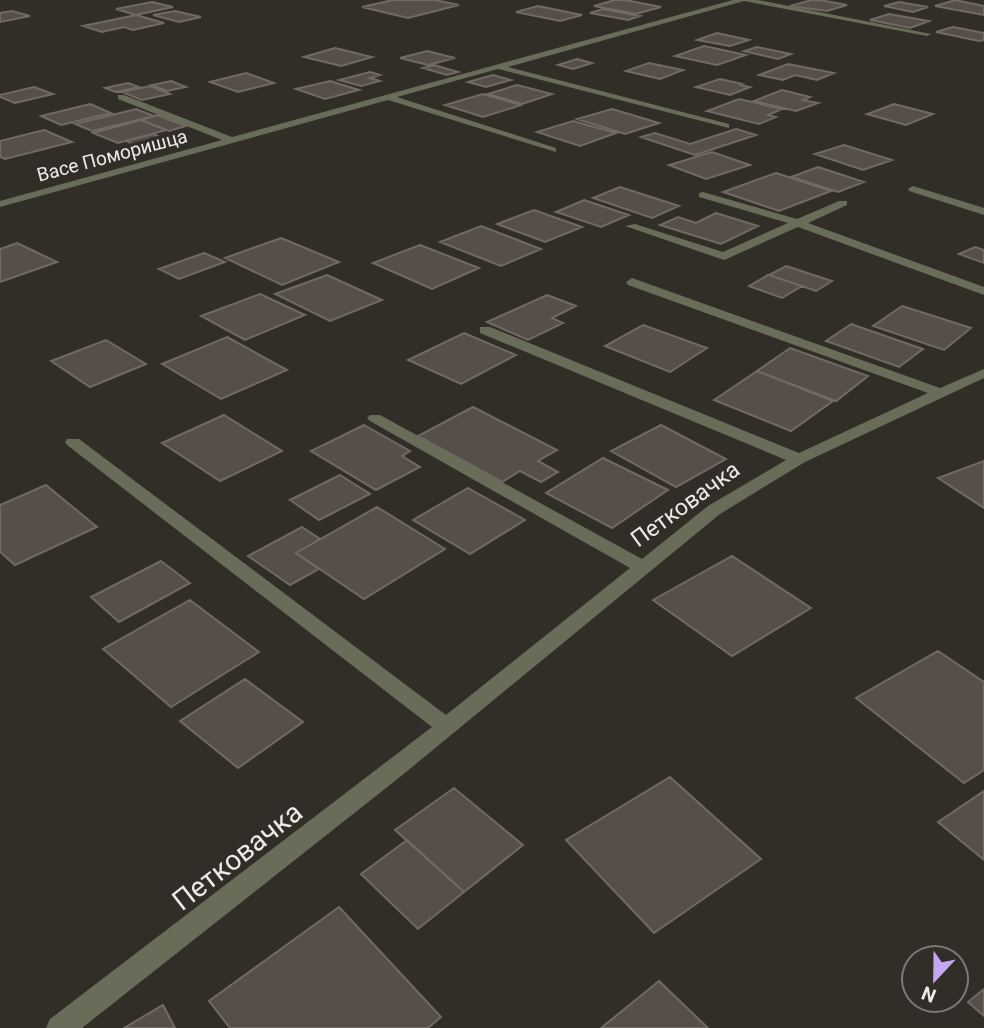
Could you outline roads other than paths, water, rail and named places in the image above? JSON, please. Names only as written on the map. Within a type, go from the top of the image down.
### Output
[{"type":"street","name":"Васе Поморишца","points":[[0,204],[741,0]]},
{"type":"street","points":[[747,0],[927,34]]},
{"type":"street","name":"Васе Поморишца","points":[[499,67],[726,126]]},
{"type":"street","name":"Васе Поморишца","points":[[121,97],[234,141]]},
{"type":"street","points":[[387,97],[553,150]]},
{"type":"street","points":[[913,189],[984,212]]},
{"type":"street","points":[[703,195],[795,222],[984,291]]},
{"type":"street","points":[[631,226],[724,256],[795,222],[843,203]]},
{"type":"street","points":[[632,282],[941,393]]},
{"type":"street","points":[[485,330],[799,459]]},
{"type":"street","name":"Петковачка","points":[[60,1028],[447,727],[714,510],[799,459],[984,373]]},
{"type":"street","points":[[374,418],[642,567]]},
{"type":"street","points":[[73,442],[447,727]]}]
